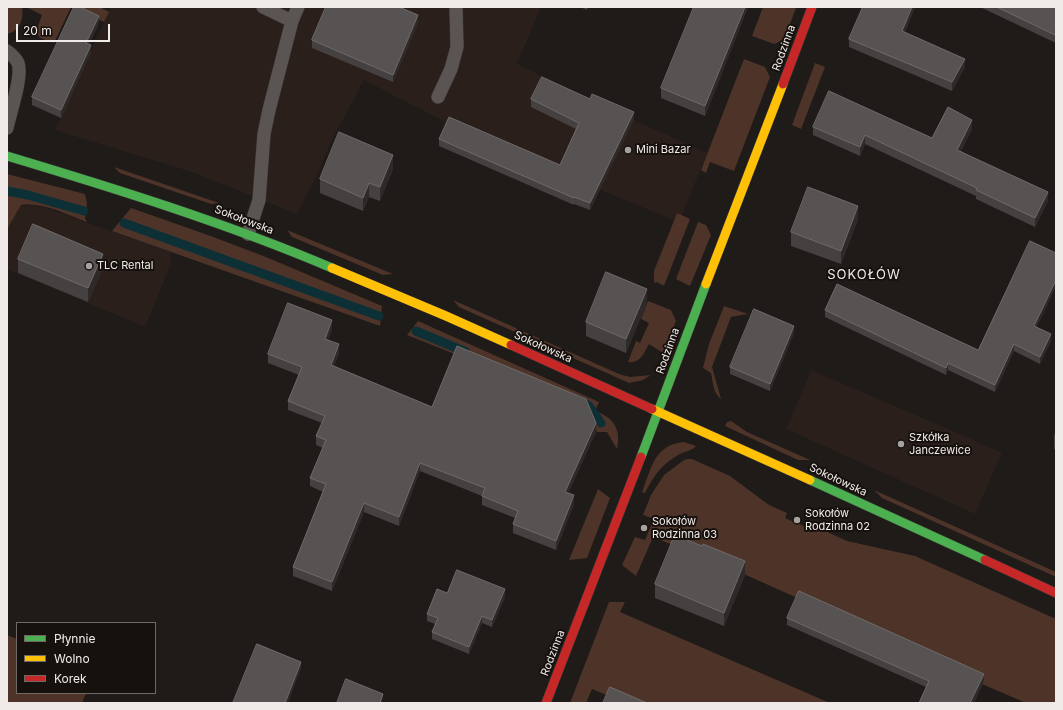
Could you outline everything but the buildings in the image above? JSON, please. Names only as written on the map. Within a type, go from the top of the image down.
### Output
[{"type":"street","name":"Rodzinna","points":[[546,703],[678,361],[691,323],[748,179],[812,7]]},
{"type":"street","name":"Sokołowska","points":[[7,156],[128,192],[248,234],[323,264],[446,316],[1056,593]]},
{"type":"lane","points":[[263,7],[292,21]]},
{"type":"lane","points":[[248,234],[259,200],[264,134],[269,110],[292,21],[298,7]]},
{"type":"lane","points":[[438,97],[451,69],[457,48],[456,7]]},
{"type":"lane","points":[[7,51],[13,56],[18,64],[19,72],[18,84],[7,128]]},
{"type":"shaded area","points":[[7,7],[22,7],[22,20],[15,30],[7,34]]},
{"type":"shaded area","points":[[26,7],[71,7],[54,43],[40,38],[36,32],[42,15]]},
{"type":"shaded area","points":[[72,7],[100,7],[109,12],[104,22]]},
{"type":"shaded area","points":[[111,7],[541,7],[517,64],[592,101],[707,153],[682,216],[677,213],[673,220],[449,124],[364,80],[331,142],[317,175],[297,214],[195,173],[55,130]]},
{"type":"shaded area","points":[[763,7],[796,8],[784,40],[774,44],[752,36]]},
{"type":"shaded area","points":[[744,59],[765,67],[770,77],[734,171],[710,162],[706,173],[701,170]]},
{"type":"shaded area","points":[[815,63],[825,67],[801,129],[792,125]]},
{"type":"shaded area","points":[[114,167],[219,203],[211,204],[120,173]]},
{"type":"shaded area","points":[[7,174],[85,194],[87,203],[85,218],[87,222],[46,207],[38,205],[21,205],[7,229]]},
{"type":"shaded area","name":"TLC Rental","points":[[7,202],[43,207],[170,252],[171,264],[145,327],[7,269]]},
{"type":"shaded area","points":[[131,208],[266,257],[382,306],[380,326],[112,231]]},
{"type":"shaded area","points":[[677,213],[690,219],[664,286],[657,282],[654,283],[654,271]]},
{"type":"shaded area","points":[[698,222],[706,225],[711,235],[690,286],[676,279]]},
{"type":"shaded area","points":[[287,230],[393,274],[383,275],[292,237]]},
{"type":"shaded area","points":[[453,300],[619,374],[630,377],[651,375],[643,380],[629,383],[459,307]]},
{"type":"shaded area","points":[[648,301],[671,310],[676,321],[663,353],[649,344],[639,360],[628,362],[636,341],[640,343],[649,323],[641,319]]},
{"type":"shaded area","points":[[724,306],[748,314],[731,317],[712,367],[721,399],[715,391],[711,373],[703,368],[709,344]]},
{"type":"shaded area","points":[[418,321],[599,402],[595,411],[607,417],[615,426],[618,436],[617,449],[607,432],[597,432],[587,407],[407,335]]},
{"type":"shaded area","name":"Szkółka Janczewice","points":[[811,370],[1002,453],[975,514],[786,429]]},
{"type":"shaded area","points":[[731,421],[747,432],[810,460],[798,460],[725,426],[727,422]]},
{"type":"shaded area","points":[[684,442],[696,446],[680,454],[663,466],[655,475],[645,493],[642,492],[652,466],[660,453],[674,444]]},
{"type":"shaded area","points":[[692,459],[730,476],[769,505],[787,513],[785,518],[806,527],[808,523],[847,541],[915,556],[1056,619],[1056,703],[1026,703],[982,684],[983,681],[746,575],[653,537],[636,576],[622,565],[635,537],[645,540],[654,519],[643,515],[651,495],[664,475],[684,460]]},
{"type":"shaded area","points":[[598,489],[610,498],[587,558],[569,560]]},
{"type":"shaded area","points":[[874,490],[1056,572],[1056,577],[882,498]]},
{"type":"shaded area","points":[[609,602],[625,602],[620,612],[830,703],[626,703],[592,689],[586,703],[570,703]]},
{"type":"shaded area","points":[[7,635],[16,639],[16,694],[86,694],[82,703],[7,703]]},
{"type":"waterway","points":[[7,191],[28,195],[84,211]]},
{"type":"waterway","points":[[124,223],[379,316]]},
{"type":"waterway","points":[[416,331],[466,352]]},
{"type":"waterway","points":[[579,400],[589,406],[601,423]]},
{"type":"traffic: fast","points":[[7,156],[212,221],[332,268]]},
{"type":"traffic: fast","points":[[641,457],[706,284]]},
{"type":"traffic: fast","points":[[810,480],[985,560]]},
{"type":"traffic: slow","points":[[706,284],[783,84]]},
{"type":"traffic: slow","points":[[332,268],[511,345]]},
{"type":"traffic: slow","points":[[652,409],[810,480]]},
{"type":"traffic: jam","points":[[783,84],[812,7]]},
{"type":"traffic: jam","points":[[511,345],[652,409]]},
{"type":"traffic: jam","points":[[546,703],[641,457]]},
{"type":"traffic: jam","points":[[985,560],[1056,593]]},
{"type":"place","name":"Mini Bazar","points":[[628,150]]},
{"type":"place","name":"TLC Rental","points":[[89,266]]},
{"type":"place","name":"Szkółka Janczewice","points":[[901,444]]},
{"type":"place","name":"Sokołów Rodzinna 02","points":[[797,520]]},
{"type":"place","name":"Sokołów Rodzinna 03","points":[[644,528]]},
{"type":"district","name":"SOKOŁÓW","points":[[864,275]]}]
